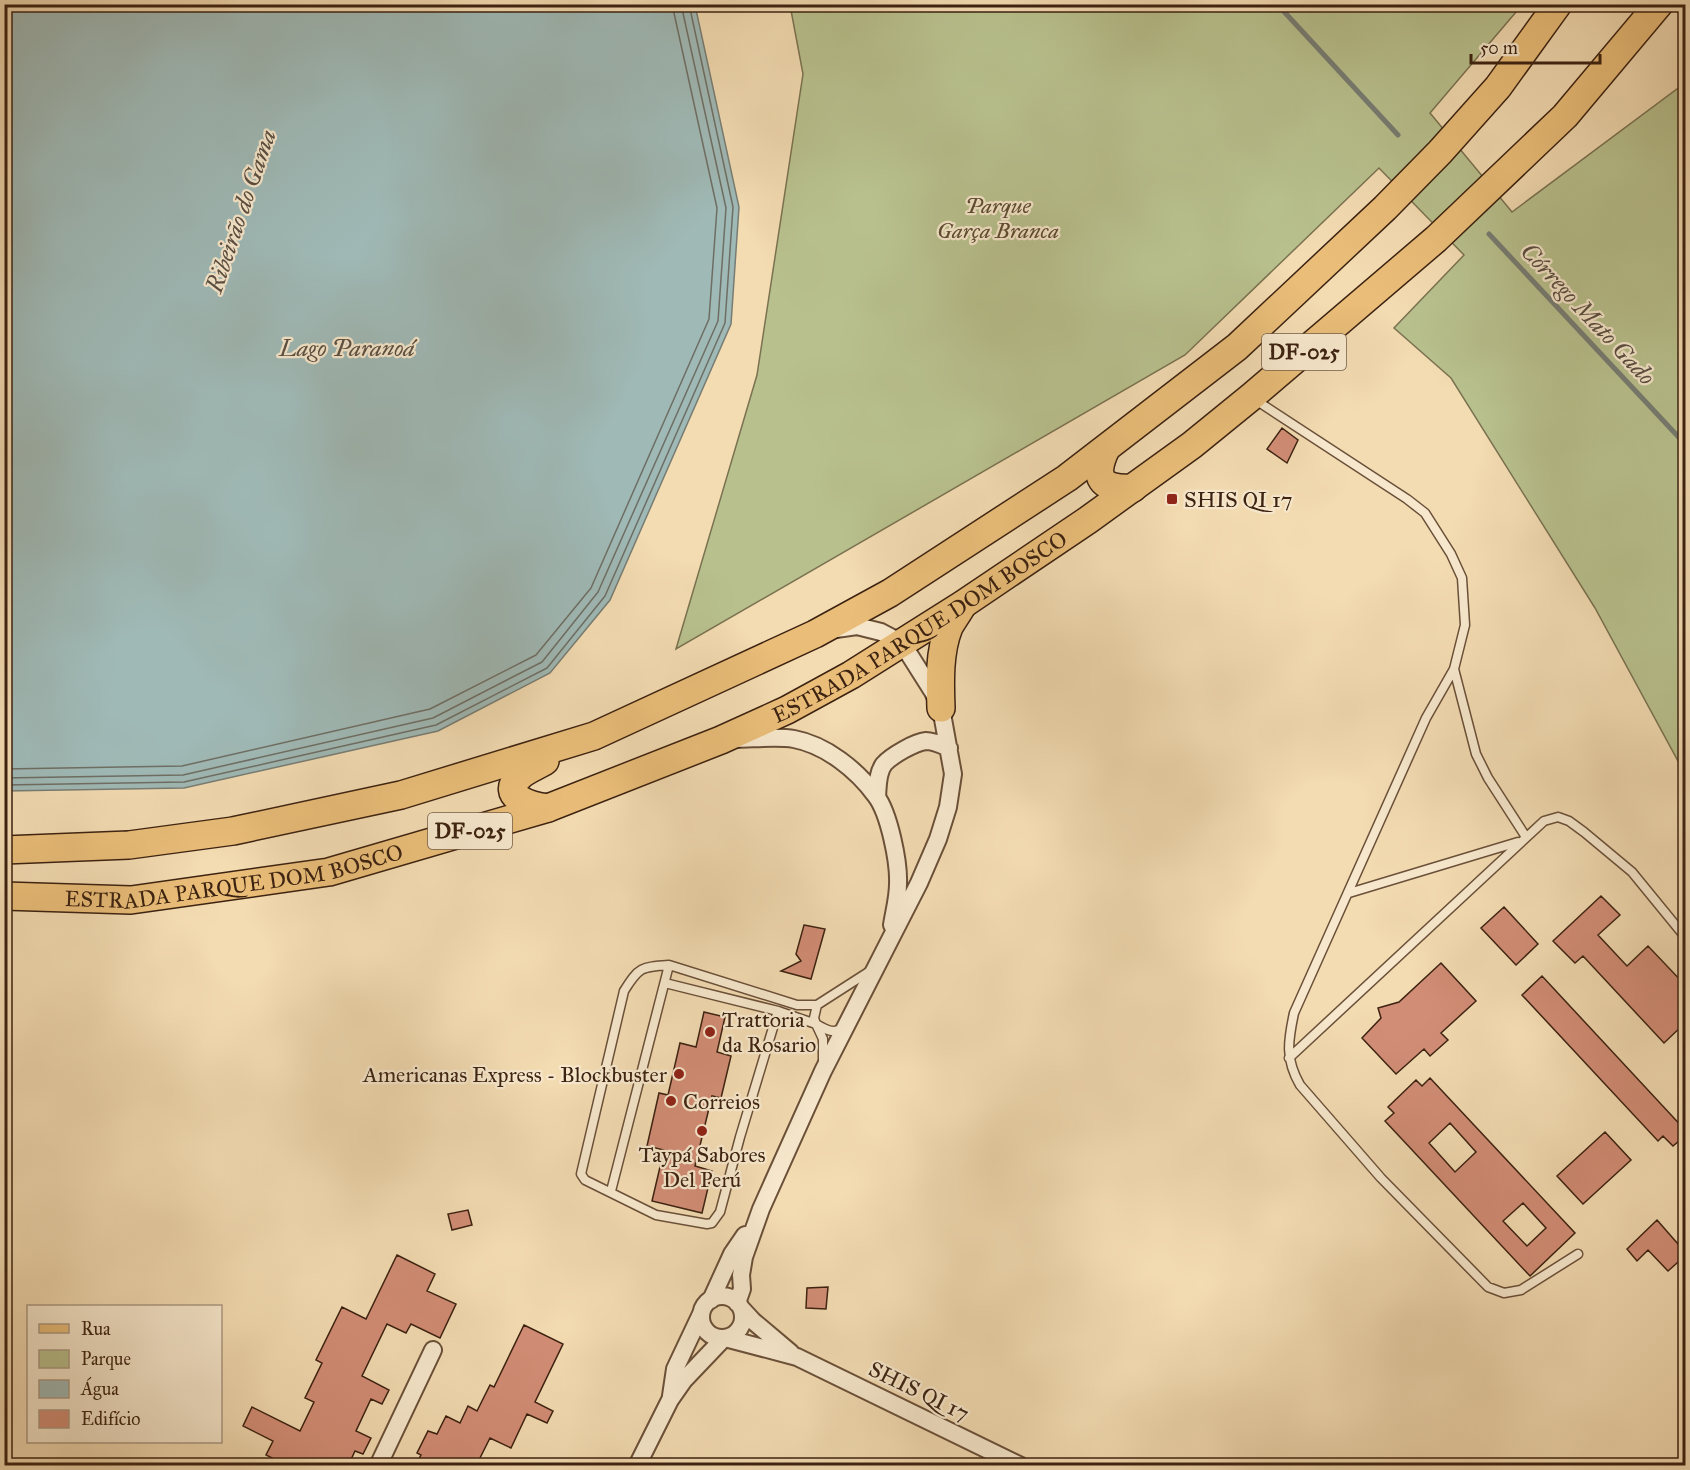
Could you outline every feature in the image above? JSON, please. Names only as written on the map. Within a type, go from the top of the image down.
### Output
[{"type":"main road","name":"ESTRADA PARQUE DOM BOSCO","points":[[4,850],[129,845],[233,831],[401,795],[594,736],[815,634],[890,593],[1067,478],[1237,347],[1440,152],[1498,87],[1558,4]]},
{"type":"main road","name":"ESTRADA PARQUE DOM BOSCO","points":[[4,896],[131,900],[329,872],[548,808],[721,740],[796,705],[851,675],[962,604],[1088,520],[1192,445],[1436,239],[1565,116],[1659,4]]},
{"type":"main road","points":[[1106,449],[1100,463],[1099,473],[1103,482],[1121,489],[1133,488]]},
{"type":"main road","points":[[1067,478],[1079,480],[1088,486],[1094,495],[1095,502],[1088,520]]},
{"type":"main road","points":[[941,708],[941,665],[945,644],[949,627],[962,604]]},
{"type":"main road","points":[[548,808],[533,807],[519,800],[513,792],[514,783],[521,775],[594,736]]},
{"type":"street","points":[[701,1314],[706,1332],[717,1338],[734,1335],[741,1327],[743,1318],[739,1306],[744,1257],[761,1209],[823,1071],[919,883],[938,839],[948,807],[953,774],[941,708],[902,643],[881,632],[856,626],[846,626],[815,634]]},
{"type":"street","points":[[721,740],[793,739],[804,742],[837,758],[859,776],[877,797]]},
{"type":"street","points":[[890,941],[898,884],[895,850],[877,797],[878,776],[884,764],[913,744],[926,741],[949,748]]},
{"type":"street","points":[[711,1300],[732,1254],[761,1209]]},
{"type":"street","points":[[670,1400],[675,1370],[704,1306],[711,1300],[722,1296],[739,1306]]},
{"type":"street","name":"SHIS QI 17","points":[[739,1306],[753,1321],[797,1357]]},
{"type":"street","points":[[638,1466],[670,1400],[684,1380],[725,1338]]},
{"type":"street","name":"SHIS QI 17","points":[[725,1338],[797,1357],[1021,1466]]},
{"type":"street","points":[[378,1466],[433,1350]]},
{"type":"lane","points":[[1251,397],[1407,498],[1425,513],[1451,554],[1462,578],[1465,625],[1454,669],[1426,718],[1294,1013],[1289,1035],[1291,1070],[1300,1085],[1381,1178],[1488,1287],[1504,1293],[1521,1290],[1578,1254]]},
{"type":"lane","points":[[1454,669],[1476,754],[1524,839]]},
{"type":"lane","points":[[1289,1058],[1544,821],[1558,817],[1569,821],[1632,872],[1686,938]]},
{"type":"lane","points":[[1349,893],[1524,839]]},
{"type":"lane","points":[[778,1011],[717,1219],[707,1224],[656,1215],[585,1180],[580,1172],[624,991],[634,973],[647,966],[669,965],[796,1005],[817,1005],[876,967]]},
{"type":"lane","points":[[611,1191],[669,965]]},
{"type":"lane","points":[[665,983],[778,1011],[816,1024],[831,1032],[844,1028]]},
{"type":"lane","points":[[817,1005],[814,1018],[824,1045],[823,1071]]},
{"type":"green space","name":"Parque Garça Branca","points":[[790,5],[1522,5],[1430,113],[1512,212],[1685,83],[1685,774],[1595,608],[1451,378],[1394,328],[1464,255],[1379,168],[1185,355],[676,649],[757,375],[803,74]]},
{"type":"water","name":"Lago Paranoá","points":[[4,5],[695,5],[739,207],[731,324],[610,600],[550,673],[438,731],[184,788],[5,791]]},
{"type":"building","points":[[1282,428],[1298,440],[1287,463],[1267,449]]},
{"type":"building","points":[[1601,896],[1620,915],[1598,935],[1627,966],[1648,946],[1686,986],[1686,1022],[1664,1043],[1583,956],[1575,963],[1553,941]]},
{"type":"building","points":[[1504,907],[1538,944],[1516,965],[1481,928]]},
{"type":"building","points":[[804,925],[825,929],[811,979],[781,971],[801,961],[796,954]]},
{"type":"building","points":[[1441,963],[1476,1001],[1441,1033],[1448,1040],[1430,1056],[1424,1049],[1396,1074],[1362,1038],[1381,1018],[1378,1008],[1399,1002]]},
{"type":"building","points":[[1542,976],[1686,1131],[1686,1135],[1673,1146],[1663,1136],[1658,1141],[1522,995]]},
{"type":"building","points":[[704,1012],[725,1017],[717,1052],[731,1056],[721,1098],[712,1096],[695,1166],[712,1171],[702,1213],[652,1201],[664,1150],[647,1146],[659,1093],[668,1095],[680,1043],[696,1047]]},
{"type":"building","points":[[1430,1078],[1575,1233],[1530,1276],[1385,1121],[1394,1113],[1388,1107],[1416,1080],[1422,1086]],"holes":[[[1450,1123],[1476,1152],[1455,1172],[1429,1143]],[[1523,1203],[1546,1228],[1527,1246],[1503,1221]]]},
{"type":"building","points":[[1605,1132],[1631,1160],[1583,1204],[1557,1176]]},
{"type":"building","points":[[468,1210],[472,1225],[452,1230],[448,1214]]},
{"type":"building","points":[[1657,1220],[1678,1244],[1686,1238],[1686,1255],[1668,1271],[1648,1250],[1637,1261],[1627,1249]]},
{"type":"building","points":[[397,1255],[435,1274],[427,1291],[456,1304],[440,1338],[411,1324],[406,1333],[387,1324],[362,1376],[389,1390],[382,1404],[371,1399],[356,1431],[371,1438],[363,1454],[355,1451],[348,1466],[288,1466],[266,1455],[273,1441],[243,1426],[252,1407],[300,1431],[314,1402],[305,1398],[322,1363],[316,1360],[342,1307],[366,1319]]},
{"type":"building","points":[[828,1287],[826,1309],[806,1308],[807,1288]]},
{"type":"building","points":[[524,1325],[563,1344],[535,1402],[553,1411],[547,1423],[527,1414],[511,1448],[490,1438],[476,1466],[415,1466],[421,1455],[417,1453],[428,1431],[437,1434],[446,1416],[460,1423],[468,1406],[477,1411],[490,1385],[494,1387]]},
{"type":"waterway","name":"Córrego Mato Gado","points":[[1277,4],[1398,135]]},
{"type":"waterway","name":"Córrego Mato Gado","points":[[1489,234],[1686,445]]},
{"type":"place","name":"SHIS QI 17","points":[[1172,499]]},
{"type":"place","name":"Trattoria da Rosario","points":[[710,1032]]},
{"type":"place","name":"Americanas Express - Blockbuster","points":[[679,1074]]},
{"type":"place","name":"Correios","points":[[671,1101]]},
{"type":"place","name":"Taypá Sabores Del Perú","points":[[702,1131]]},
{"type":"water label","name":"Ribeirão do Gama","points":[[241,211]]}]
